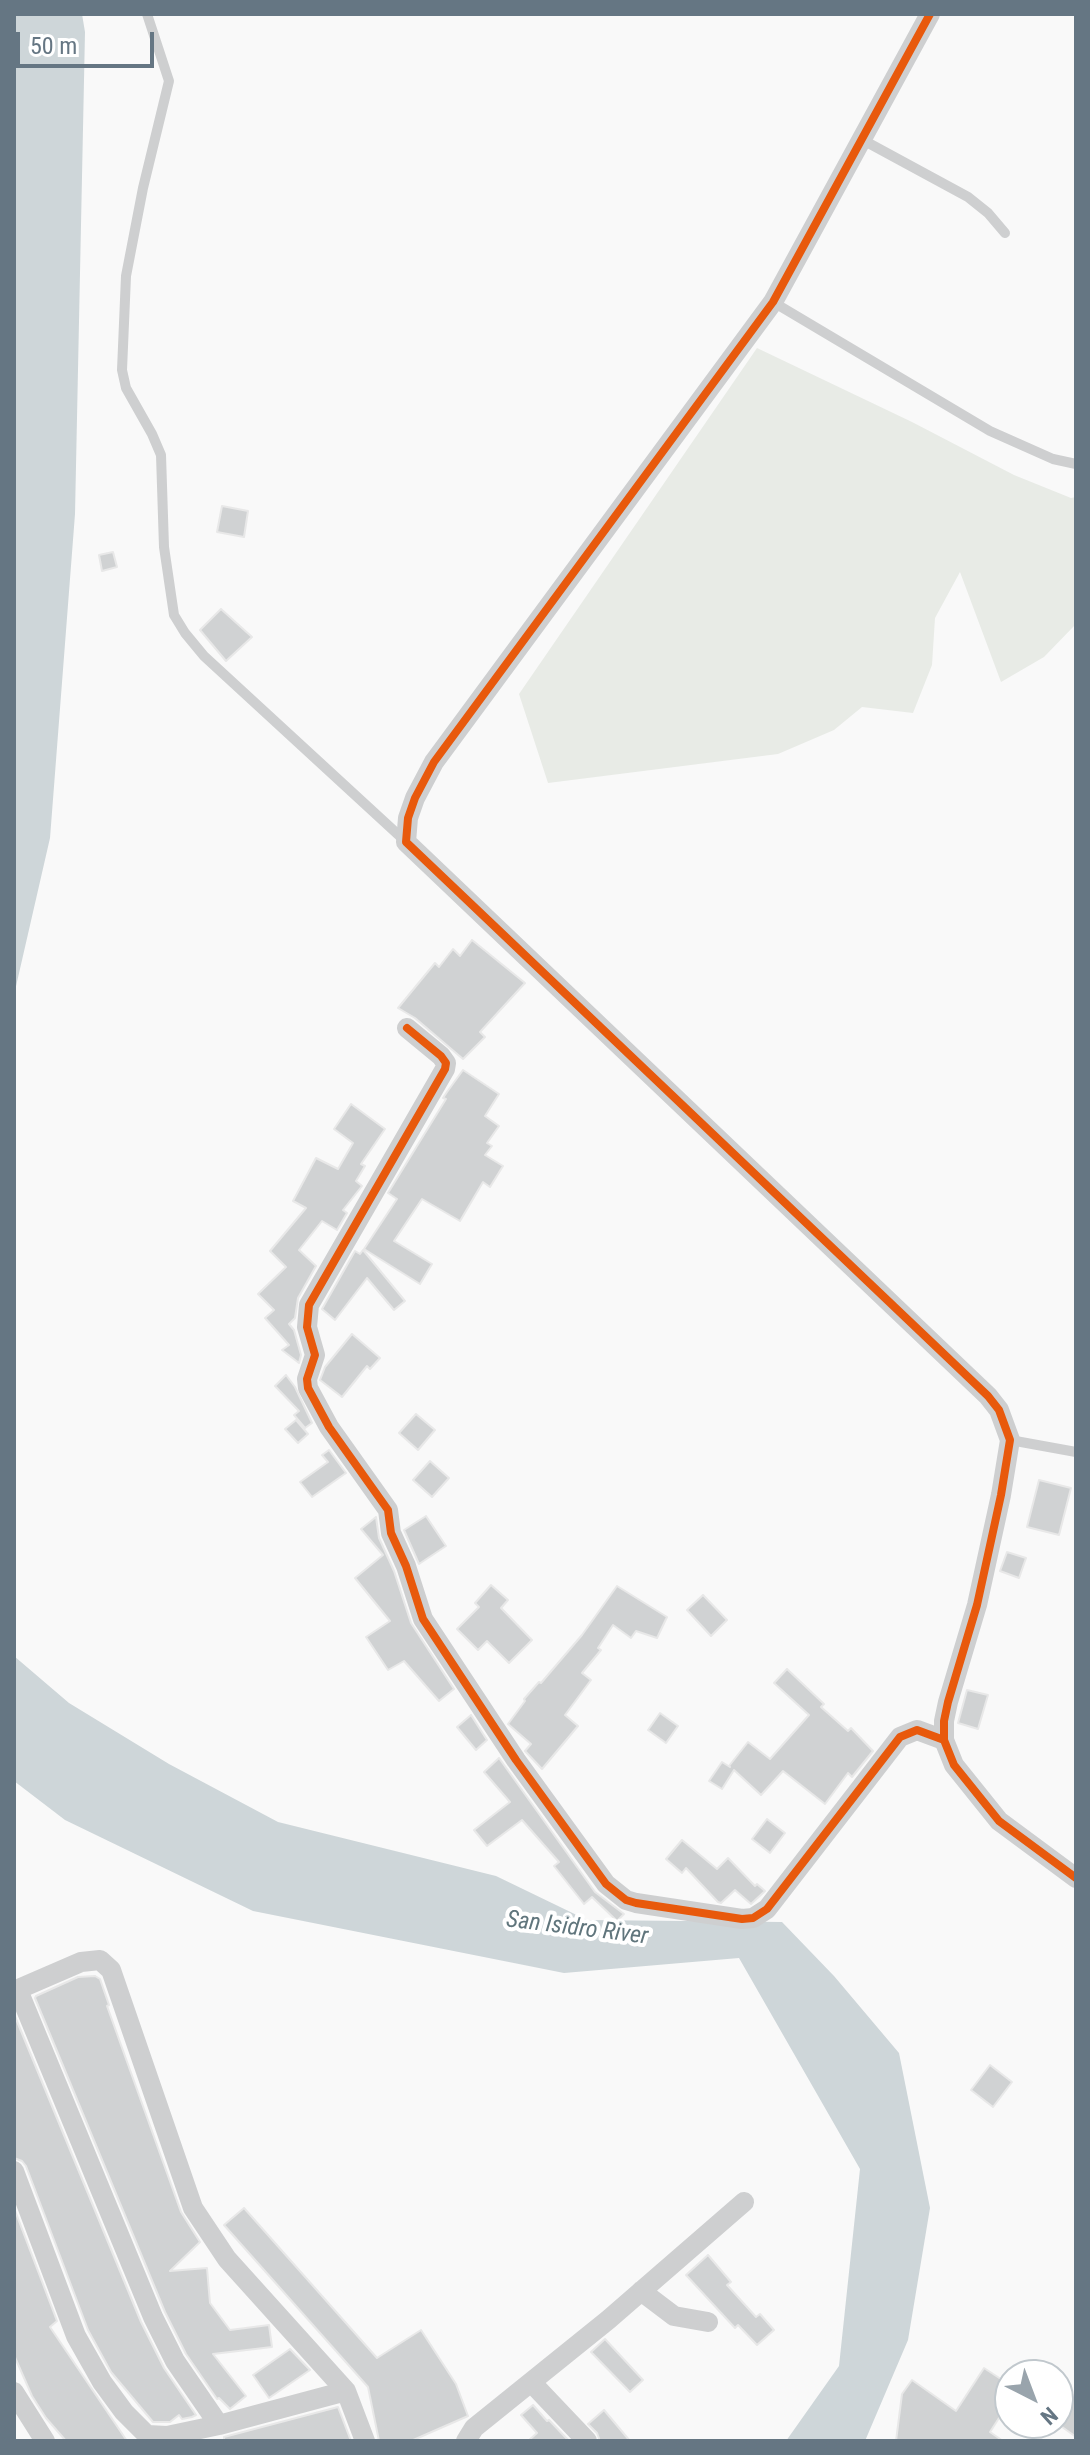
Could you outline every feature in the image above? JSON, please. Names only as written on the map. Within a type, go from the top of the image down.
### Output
[{"type":"street","points":[[930,14],[773,302],[434,762],[415,798],[408,818],[406,842],[988,1396],[999,1410],[1010,1440],[977,1605],[948,1702],[944,1740],[954,1765],[999,1821],[1076,1878]]},
{"type":"street","points":[[407,1028],[441,1056],[446,1063],[445,1069],[309,1305],[307,1327],[315,1355],[307,1379],[308,1388],[329,1427],[388,1510],[391,1533],[412,1582],[423,1619],[516,1760],[606,1884],[626,1900],[636,1903],[753,1918],[767,1909],[900,1737],[917,1730],[944,1740]]},
{"type":"street","points":[[219,2425],[175,2361],[153,2317],[16,1990],[81,1962],[100,1960],[111,1970],[193,2208],[227,2259],[346,2391],[365,2441]]},
{"type":"street","points":[[14,2171],[76,2336],[102,2382],[124,2412],[147,2435],[167,2436],[219,2425],[346,2391]]},
{"type":"street","points":[[466,2441],[474,2428],[744,2202]]},
{"type":"street","points":[[641,2291],[674,2316],[708,2322]]},
{"type":"street","points":[[531,2382],[587,2441]]},
{"type":"street","points":[[14,2392],[43,2441]]},
{"type":"lane","points":[[147,14],[169,81],[126,276],[122,370],[126,388],[161,455],[164,547],[174,615],[204,656],[406,842]]},
{"type":"lane","points":[[861,139],[968,197],[988,213],[1005,233]]},
{"type":"lane","points":[[773,302],[990,431],[1042,455],[1076,464]]},
{"type":"lane","points":[[1010,1440],[1076,1452]]},
{"type":"shaded area","points":[[757,348],[1014,475],[1071,498],[1076,497],[1076,624],[1044,657],[1001,682],[960,572],[935,618],[932,665],[913,713],[862,707],[834,730],[778,754],[548,783],[519,694]]},
{"type":"water","points":[[14,14],[82,14],[85,32],[75,514],[50,838],[14,995]]},
{"type":"water","name":"San Isidro River","points":[[14,1656],[69,1703],[169,1764],[278,1822],[496,1876],[587,1920],[782,1922],[834,1976],[899,2053],[930,2208],[908,2340],[865,2441],[786,2441],[839,2366],[860,2169],[739,1958],[564,1973],[253,1911],[65,1820],[14,1781]]},
{"type":"building","points":[[222,506],[248,511],[244,537],[217,532]]},
{"type":"building","points":[[113,552],[117,567],[102,571],[99,555]]},
{"type":"building","points":[[221,609],[252,637],[226,661],[200,630]]},
{"type":"building","points":[[472,940],[525,983],[480,1032],[485,1037],[463,1059],[415,1018],[398,1008],[435,963],[439,967],[453,949],[460,956]]},
{"type":"building","points":[[463,1070],[499,1094],[485,1116],[499,1126],[487,1143],[492,1146],[485,1155],[503,1166],[490,1187],[483,1182],[460,1221],[422,1199],[394,1241],[432,1264],[420,1284],[364,1249],[397,1199],[388,1193],[446,1099],[443,1098]]},
{"type":"building","points":[[351,1104],[385,1129],[361,1164],[365,1166],[356,1181],[362,1186],[343,1210],[347,1213],[337,1230],[322,1221],[299,1250],[316,1266],[298,1298],[295,1318],[289,1324],[294,1330],[301,1355],[299,1363],[282,1350],[289,1345],[265,1318],[274,1310],[258,1294],[286,1267],[270,1251],[306,1208],[293,1201],[316,1158],[338,1169],[353,1143],[334,1129]]},
{"type":"building","points":[[363,1250],[405,1301],[394,1310],[367,1278],[335,1320],[322,1309],[355,1251],[360,1254]]},
{"type":"building","points":[[352,1334],[380,1358],[370,1369],[367,1366],[342,1397],[320,1380],[325,1367]]},
{"type":"building","points":[[286,1375],[312,1423],[305,1428],[294,1415],[299,1411],[275,1386]]},
{"type":"building","points":[[416,1414],[435,1430],[418,1450],[399,1433]]},
{"type":"building","points":[[296,1420],[308,1434],[298,1443],[285,1429]]},
{"type":"building","points":[[329,1450],[346,1473],[312,1497],[300,1482],[328,1462],[322,1455]]},
{"type":"building","points":[[430,1461],[449,1478],[432,1497],[413,1480]]},
{"type":"building","points":[[1039,1480],[1071,1488],[1059,1535],[1027,1527]]},
{"type":"building","points":[[426,1516],[446,1546],[419,1564],[404,1530]]},
{"type":"building","points":[[376,1517],[379,1538],[394,1571],[411,1623],[454,1689],[439,1701],[404,1661],[388,1670],[366,1637],[390,1621],[355,1578],[383,1555],[361,1529]]},
{"type":"building","points":[[1007,1552],[1026,1558],[1019,1578],[1000,1571]]},
{"type":"building","points":[[491,1585],[508,1600],[501,1608],[532,1640],[509,1663],[487,1641],[478,1650],[457,1629],[479,1607],[475,1603]]},
{"type":"building","points":[[617,1586],[667,1617],[657,1638],[636,1631],[631,1638],[613,1625],[598,1648],[601,1650],[582,1673],[591,1680],[565,1715],[578,1726],[542,1769],[525,1751],[531,1744],[508,1724],[524,1699],[582,1635]]},
{"type":"building","points":[[703,1595],[727,1620],[711,1636],[687,1610]]},
{"type":"building","points":[[787,1669],[824,1704],[821,1707],[848,1731],[851,1728],[873,1751],[852,1777],[848,1773],[825,1804],[783,1771],[761,1795],[734,1770],[722,1789],[709,1781],[722,1762],[730,1767],[748,1742],[770,1759],[809,1715],[774,1683]]},
{"type":"building","points":[[967,1690],[988,1695],[978,1729],[958,1723]]},
{"type":"building","points":[[660,1713],[678,1726],[666,1743],[648,1730]]},
{"type":"building","points":[[471,1715],[487,1740],[476,1750],[457,1727]]},
{"type":"building","points":[[499,1758],[595,1892],[624,1914],[617,1921],[592,1897],[584,1904],[554,1866],[559,1862],[522,1820],[487,1846],[474,1830],[510,1802],[484,1772]]},
{"type":"building","points":[[767,1819],[785,1833],[770,1853],[752,1839]]},
{"type":"building","points":[[682,1840],[717,1869],[728,1858],[755,1886],[757,1884],[765,1891],[751,1904],[735,1890],[721,1903],[718,1902],[686,1868],[682,1873],[666,1859]]},
{"type":"building","points":[[95,1976],[100,1979],[181,2212],[200,2242],[170,2271],[207,2268],[210,2303],[230,2330],[269,2325],[272,2347],[213,2354],[246,2396],[230,2409],[217,2399],[186,2354],[165,2312],[35,1998],[78,1977]]},
{"type":"building","points":[[14,2014],[141,2322],[164,2368],[196,2415],[192,2417],[182,2419],[179,2415],[170,2422],[153,2422],[111,2372],[88,2330],[26,2166],[14,2158]]},
{"type":"building","points":[[990,2065],[1012,2082],[993,2107],[971,2090]]},
{"type":"building","points":[[14,2208],[57,2321],[50,2327],[127,2441],[66,2441],[32,2396],[14,2355]]},
{"type":"building","points":[[244,2208],[377,2358],[421,2330],[456,2384],[468,2416],[411,2441],[379,2441],[368,2387],[224,2225]]},
{"type":"building","points":[[708,2255],[731,2282],[727,2285],[756,2317],[760,2314],[774,2330],[757,2345],[738,2325],[735,2328],[686,2275]]},
{"type":"building","points":[[605,2339],[643,2380],[630,2392],[591,2352]]},
{"type":"building","points":[[290,2349],[310,2370],[269,2398],[253,2375]]},
{"type":"building","points":[[984,2368],[994,2375],[994,2426],[990,2432],[994,2439],[1003,2441],[896,2441],[902,2394],[912,2380],[956,2411]]},
{"type":"building","points":[[1074,2396],[1076,2397],[1076,2437],[1074,2436]]},
{"type":"building","points":[[533,2405],[569,2441],[528,2441],[537,2433],[521,2415]]},
{"type":"building","points":[[338,2407],[351,2441],[224,2441],[224,2437]]},
{"type":"building","points":[[604,2410],[630,2441],[600,2441],[588,2424]]},
{"type":"cycle path","points":[[930,14],[773,302],[434,762],[415,798],[408,818],[406,842],[988,1396],[999,1410],[1010,1440],[1001,1495],[977,1605],[948,1702],[944,1740],[954,1765],[999,1821],[1076,1878]]},
{"type":"cycle path","points":[[407,1028],[441,1056],[446,1063],[445,1069],[309,1305],[307,1327],[315,1355],[307,1379],[308,1388],[329,1427],[388,1510],[391,1533],[406,1566],[423,1619],[516,1760],[606,1884],[626,1900],[636,1903],[753,1918],[767,1909],[900,1737],[917,1730],[944,1740]]}]
